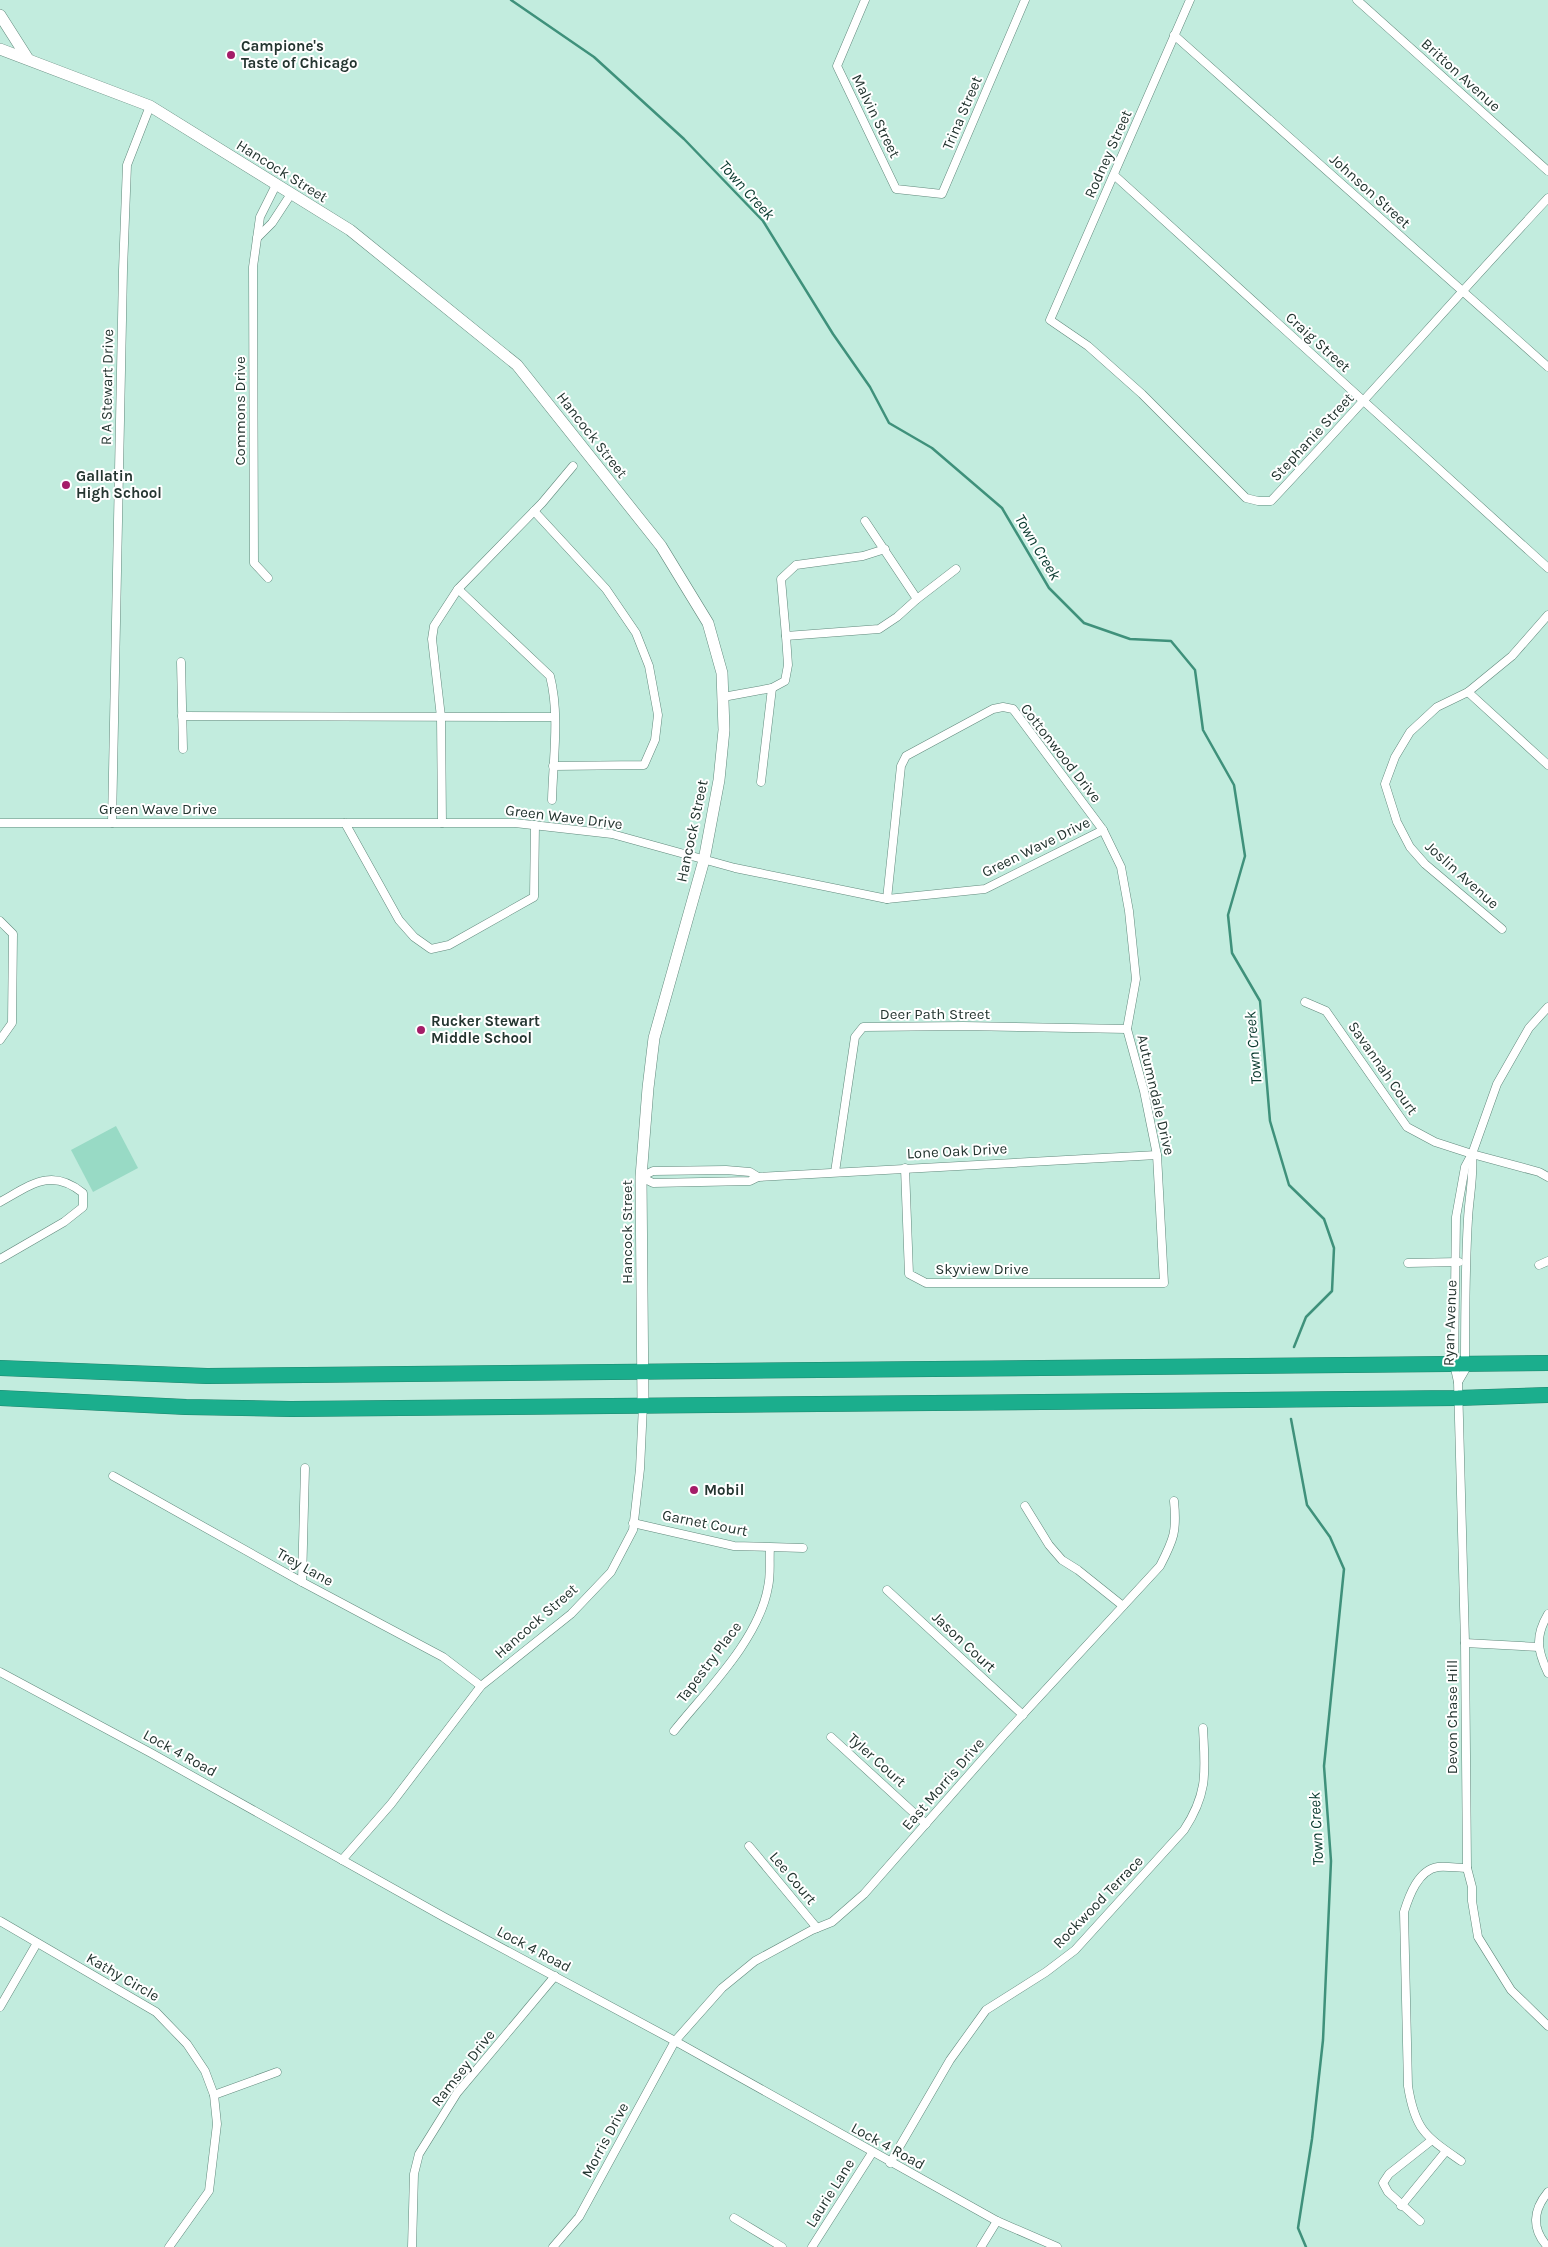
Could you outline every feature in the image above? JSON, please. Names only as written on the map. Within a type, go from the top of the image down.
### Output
[{"type":"highway","points":[[0,1368],[207,1376],[1548,1363]]},
{"type":"highway","points":[[0,1398],[186,1407],[291,1409],[1458,1398],[1548,1395]]},
{"type":"street","name":"Malvin Street","points":[[865,0],[837,66],[896,189]]},
{"type":"street","name":"Trina Street","points":[[896,189],[942,194],[1025,0]]},
{"type":"street","name":"Rodney Street","points":[[1050,320],[1190,0]]},
{"type":"street","name":"Britton Avenue","points":[[1357,0],[1548,170]]},
{"type":"street","points":[[0,16],[28,59]]},
{"type":"street","name":"Johnson Street","points":[[1174,35],[1548,367]]},
{"type":"street","name":"Hancock Street","points":[[0,49],[150,106],[350,230],[517,365],[660,546],[708,623],[722,673],[724,730],[719,780],[704,860],[654,1038],[648,1088],[641,1177],[643,1405],[640,1470],[633,1530],[611,1572],[570,1614],[481,1686],[391,1804],[342,1860]]},
{"type":"street","points":[[0,57],[28,59]]},
{"type":"street","name":"R A Stewart Drive","points":[[112,823],[127,165],[150,106]]},
{"type":"street","name":"Craig Street","points":[[1114,174],[1548,568]]},
{"type":"street","name":"Commons Drive","points":[[268,578],[254,564],[253,267],[260,217],[276,184]]},
{"type":"street","points":[[257,238],[272,224],[291,194]]},
{"type":"street","name":"Stephanie Street","points":[[1050,320],[1088,346],[1142,394],[1246,498],[1258,501],[1271,501],[1364,402],[1462,290],[1548,198]]},
{"type":"street","points":[[442,823],[440,717],[432,639],[434,626],[458,589],[534,511],[573,466]]},
{"type":"street","points":[[534,511],[606,589],[636,633],[649,666],[658,714],[655,740],[644,765],[553,766]]},
{"type":"street","points":[[865,521],[917,600]]},
{"type":"street","points":[[723,697],[772,688],[785,682],[788,665],[782,579],[796,565],[863,556],[885,550]]},
{"type":"street","points":[[786,636],[879,629],[897,617],[956,569]]},
{"type":"street","points":[[458,589],[550,676],[553,690],[554,717],[552,800]]},
{"type":"street","name":"Joslin Avenue","points":[[1502,929],[1425,864],[1410,848],[1397,822],[1385,784],[1395,757],[1410,732],[1438,707],[1468,692],[1512,656],[1548,616]]},
{"type":"street","points":[[181,662],[182,749]]},
{"type":"street","points":[[762,782],[772,688]]},
{"type":"street","points":[[1468,692],[1548,765]]},
{"type":"street","name":"Cottonwood Drive","points":[[887,899],[902,766],[906,756],[993,709],[1003,707],[1013,709],[1103,830]]},
{"type":"street","points":[[182,716],[554,717]]},
{"type":"street","name":"Green Wave Drive","points":[[0,823],[515,822],[612,834],[704,860],[887,899],[985,889],[1103,830]]},
{"type":"street","points":[[345,823],[399,920],[414,937],[431,949],[449,945],[534,897],[535,825]]},
{"type":"street","name":"Autumndale Drive","points":[[1103,830],[1121,868],[1133,940],[1136,979],[1127,1029],[1144,1091],[1157,1155],[1164,1283]]},
{"type":"street","points":[[0,921],[13,934],[12,1023],[0,1040]]},
{"type":"street","name":"Savannah Court","points":[[1304,1002],[1326,1011],[1406,1127],[1435,1142],[1539,1172],[1548,1177]]},
{"type":"street","name":"Ryan Avenue","points":[[1459,1364],[1454,1262],[1456,1217],[1464,1167],[1472,1154],[1497,1084],[1529,1028],[1548,1007]]},
{"type":"street","name":"Deer Path Street","points":[[835,1172],[854,1037],[863,1028],[963,1026],[1127,1029]]},
{"type":"street","name":"Ryan Avenue","points":[[1458,1382],[1469,1199],[1474,1170],[1472,1154]]},
{"type":"street","name":"Lone Oak Drive","points":[[641,1177],[653,1182],[750,1181],[758,1177],[835,1172],[1157,1155]]},
{"type":"street","name":"Skyview Drive","points":[[905,1168],[908,1274],[926,1283],[1164,1283]]},
{"type":"street","name":"Lone Oak Drive","points":[[641,1177],[653,1172],[726,1170],[750,1172],[758,1177]]},
{"type":"street","points":[[0,1202],[42,1180],[58,1180],[72,1185],[83,1193],[83,1208],[64,1222],[0,1259]]},
{"type":"street","points":[[1538,1265],[1548,1261]]},
{"type":"street","points":[[1408,1263],[1466,1262]]},
{"type":"street","name":"Devon Chase Hill","points":[[1458,1382],[1465,1643],[1466,1868],[1472,1887],[1472,1901],[1478,1937],[1512,1990],[1548,2026]]},
{"type":"street","points":[[302,1582],[305,1468]]},
{"type":"street","name":"Trey Lane","points":[[113,1476],[302,1582],[443,1657],[481,1686]]},
{"type":"street","name":"East Morris Drive","points":[[675,2041],[722,1988],[748,1966],[817,1928],[832,1922],[864,1894],[1023,1715],[1160,1566],[1172,1543],[1176,1525],[1174,1501]]},
{"type":"street","points":[[1025,1506],[1049,1546],[1062,1560],[1078,1570],[1123,1606]]},
{"type":"street","name":"Garnet Court","points":[[634,1523],[734,1546],[803,1548]]},
{"type":"street","name":"Tapestry Place","points":[[674,1731],[742,1647],[752,1630],[762,1610],[768,1586],[770,1548]]},
{"type":"street","name":"Jason Court","points":[[887,1590],[1023,1715]]},
{"type":"street","points":[[1548,1614],[1542,1624],[1539,1647],[1540,1656],[1548,1673]]},
{"type":"street","points":[[1465,1643],[1539,1647]]},
{"type":"street","name":"Lock 4 Road","points":[[0,1672],[675,2041],[996,2221],[1056,2247]]},
{"type":"street","name":"Rockwood Terrace","points":[[890,2162],[950,2060],[986,2010],[1046,1972],[1075,1950],[1184,1830],[1197,1811],[1202,1795],[1205,1774],[1203,1728]]},
{"type":"street","name":"Tyler Court","points":[[831,1737],[926,1824]]},
{"type":"street","name":"Lee Court","points":[[749,1846],[817,1928]]},
{"type":"street","points":[[1461,2161],[1432,2140],[1419,2127],[1412,2110],[1408,2086],[1404,1912],[1410,1891],[1423,1875],[1437,1867],[1466,1868]]},
{"type":"street","name":"Kathy Circle","points":[[0,1921],[156,2012],[186,2044],[205,2072],[214,2095],[217,2124],[209,2191],[169,2247]]},
{"type":"street","points":[[0,2007],[37,1943]]},
{"type":"street","name":"Ramsey Drive","points":[[412,2247],[414,2174],[419,2154],[457,2093],[556,1976]]},
{"type":"street","name":"Morris Drive","points":[[553,2247],[579,2217],[675,2041]]},
{"type":"street","points":[[214,2095],[277,2072]]},
{"type":"street","points":[[1420,2221],[1401,2206],[1388,2192],[1383,2183],[1389,2174],[1432,2140]]},
{"type":"street","points":[[1401,2206],[1446,2151]]},
{"type":"street","name":"Laurie Lane","points":[[812,2247],[872,2153]]},
{"type":"street","points":[[1548,2192],[1540,2202],[1534,2220],[1540,2239],[1548,2247]]},
{"type":"street","points":[[734,2218],[782,2247]]},
{"type":"street","points":[[981,2247],[996,2221]]},
{"type":"green space","points":[[116,1126],[138,1168],[93,1192],[71,1150]]},
{"type":"waterway","name":"Town Creek","points":[[511,0],[594,57],[684,139],[763,221],[833,334],[870,387],[889,423],[932,448],[1002,508],[1049,588],[1084,623],[1130,639],[1171,641],[1195,670],[1203,730],[1234,785],[1245,856],[1228,915],[1232,953],[1260,1001],[1270,1121],[1289,1185],[1324,1219],[1334,1248],[1332,1291],[1306,1317],[1294,1347]]},
{"type":"waterway","name":"Town Creek","points":[[1291,1419],[1307,1505],[1330,1537],[1344,1569],[1324,1766],[1331,1861],[1323,2040],[1312,2139],[1298,2228],[1306,2247]]},
{"type":"place","name":"Campione's Taste of Chicago","points":[[231,55]]},
{"type":"place","name":"Gallatin High School","points":[[66,485]]},
{"type":"place","name":"Rucker Stewart Middle School","points":[[421,1030]]},
{"type":"place","name":"Mobil","points":[[694,1490]]}]
